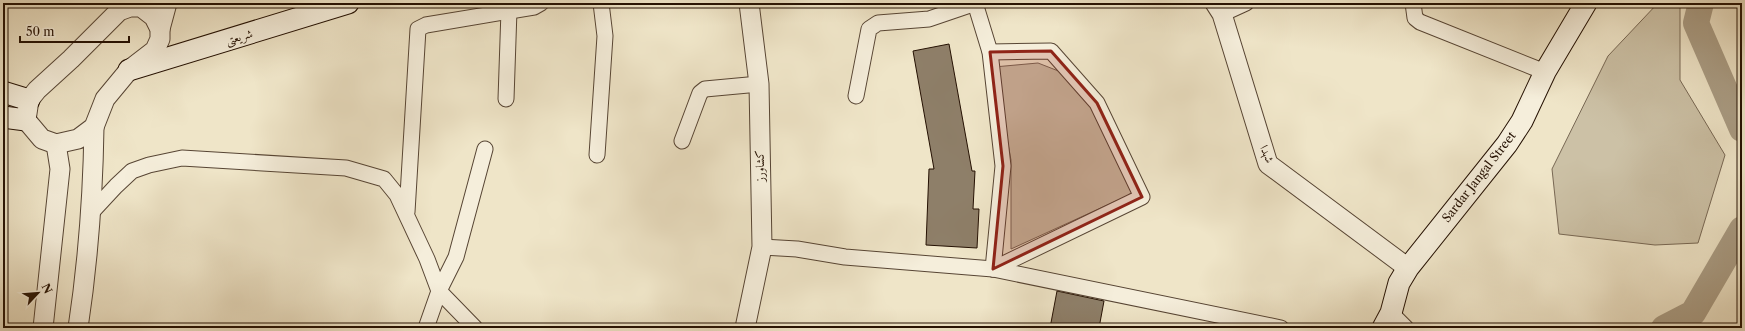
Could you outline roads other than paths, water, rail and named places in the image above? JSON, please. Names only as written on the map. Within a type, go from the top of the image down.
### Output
[{"type":"main road","name":"شریعتی","points":[[129,70],[348,3]]},
{"type":"main road","name":"Sardar Jangal Street","points":[[1393,323],[1399,284],[1408,268],[1507,144],[1522,121],[1545,72],[1586,3]]},
{"type":"main road","points":[[3,92],[28,110]]},
{"type":"main road","points":[[3,117],[28,110]]},
{"type":"street","points":[[78,328],[94,169],[94,127],[105,99],[129,70],[155,50],[160,39],[160,29],[167,3]]},
{"type":"street","points":[[407,213],[418,29],[426,25],[534,7],[541,3]]},
{"type":"street","points":[[597,155],[604,36],[601,3]]},
{"type":"street","name":"کشاورز","points":[[745,328],[762,247],[759,84],[749,3]]},
{"type":"street","points":[[856,96],[869,29],[878,23],[929,19],[975,3],[990,52],[1003,166],[993,269]]},
{"type":"street","points":[[1218,8],[1246,3]]},
{"type":"street","points":[[1413,3],[1415,18],[1420,22],[1545,72]]},
{"type":"street","points":[[94,127],[78,139],[56,144],[42,140],[28,110],[37,90],[71,59],[120,7],[141,7],[154,17],[160,29]]},
{"type":"street","name":"شهدا","points":[[1218,8],[1268,164],[1408,268]]},
{"type":"street","points":[[506,100],[509,10]]},
{"type":"street","points":[[990,52],[1051,51],[1097,103],[1142,197],[993,269]]},
{"type":"street","points":[[682,141],[700,93],[705,89],[759,84]]},
{"type":"street","points":[[43,328],[60,169],[56,144]]},
{"type":"street","points":[[426,328],[439,291],[456,258],[485,148]]},
{"type":"street","points":[[90,214],[132,171],[149,165],[182,158],[346,168],[384,178],[397,194],[407,213],[439,291],[475,328]]},
{"type":"street","points":[[762,247],[797,249],[845,256],[993,269],[1281,328]]},
{"type":"waterway","points":[[1701,3],[1696,23],[1742,129]]},
{"type":"waterway","points":[[1664,328],[1693,313],[1742,229]]}]
